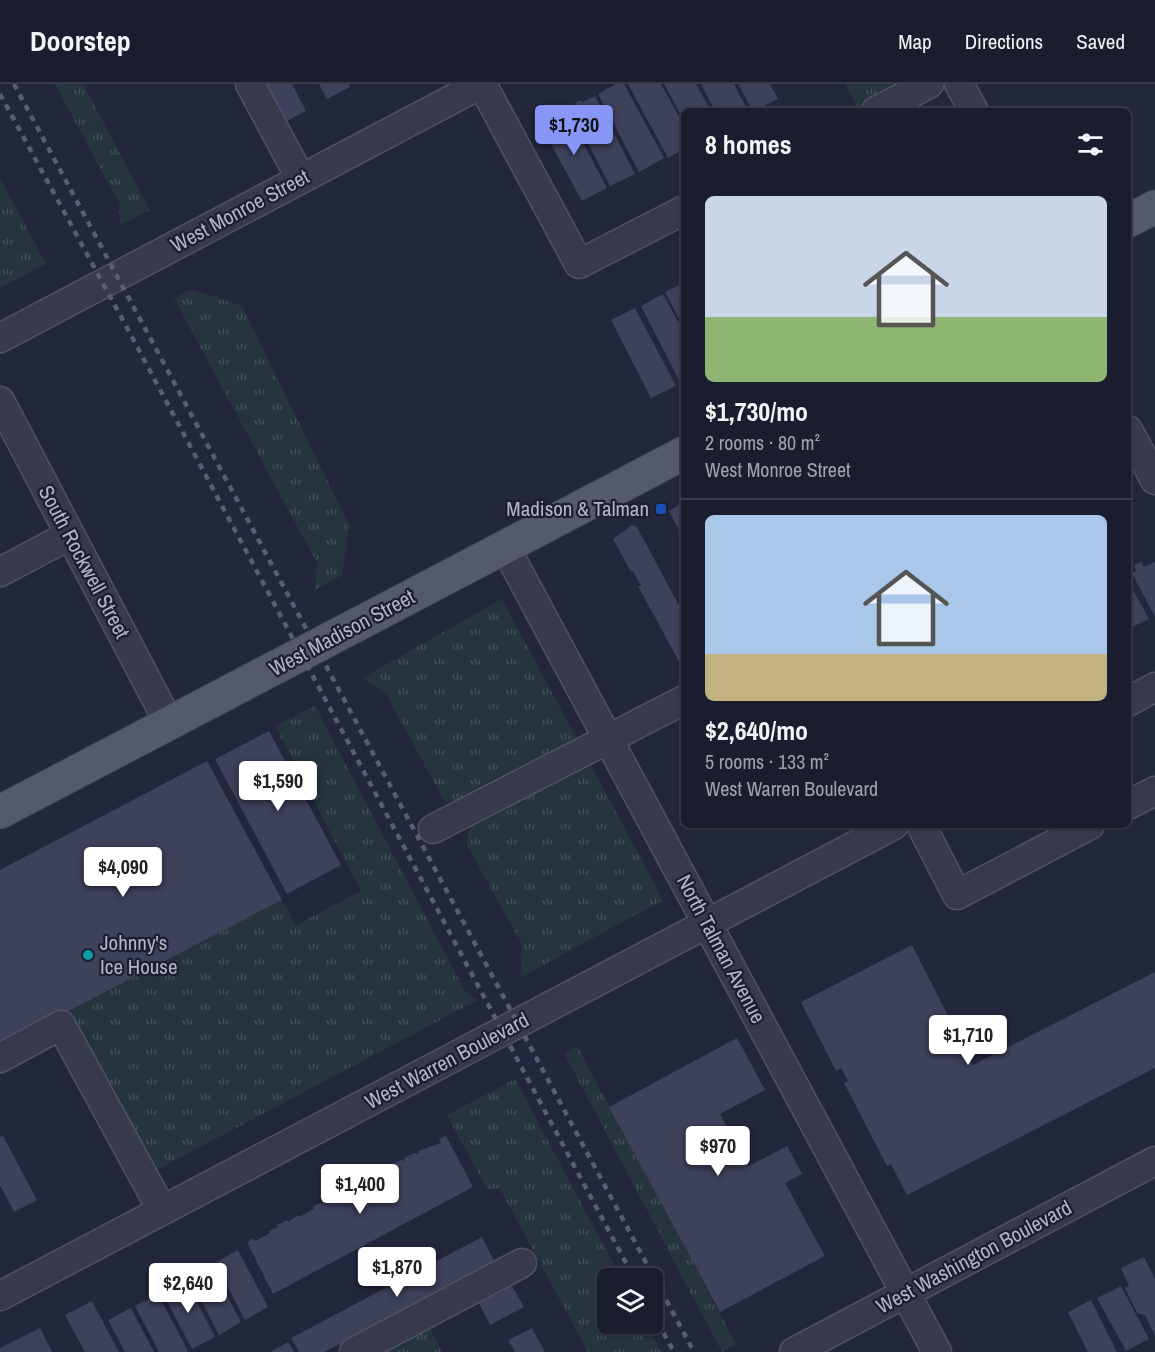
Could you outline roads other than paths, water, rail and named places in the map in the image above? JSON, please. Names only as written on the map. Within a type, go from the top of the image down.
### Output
[{"type":"main road","points":[[1131,219],[1155,207]]},
{"type":"main road","name":"West Madison Street","points":[[0,812],[681,455]]},
{"type":"street","points":[[250,84],[301,179]]},
{"type":"street","points":[[482,84],[579,264],[681,212]]},
{"type":"street","name":"West Monroe Street","points":[[2,333],[482,84]]},
{"type":"street","points":[[882,108],[928,84]]},
{"type":"street","points":[[959,84],[972,108]]},
{"type":"street","name":"South Rockwell Street","points":[[0,401],[169,723]]},
{"type":"street","points":[[1131,436],[1145,465]]},
{"type":"street","points":[[0,572],[70,535]]},
{"type":"street","name":"North Talman Avenue","points":[[505,547],[937,1352]]},
{"type":"street","points":[[1131,700],[1155,687]]},
{"type":"street","points":[[433,829],[681,702]]},
{"type":"street","points":[[1131,803],[1155,791]]},
{"type":"street","name":"West Warren Boulevard","points":[[0,1296],[888,828]]},
{"type":"street","points":[[923,828],[957,895],[1084,828]]},
{"type":"street","points":[[0,1058],[61,1025],[162,1210]]},
{"type":"street","name":"West Washington Boulevard","points":[[794,1352],[1155,1161]]},
{"type":"street","points":[[354,1352],[522,1263]]},
{"type":"railway","points":[[14,84],[694,1352]]},
{"type":"railway","points":[[0,94],[629,1268]]},
{"type":"railway","points":[[663,1332],[674,1352]]},
{"type":"place","name":"Madison & Talman","points":[[661,509]]},
{"type":"place","name":"Johnny's Ice House","points":[[88,955]]}]
